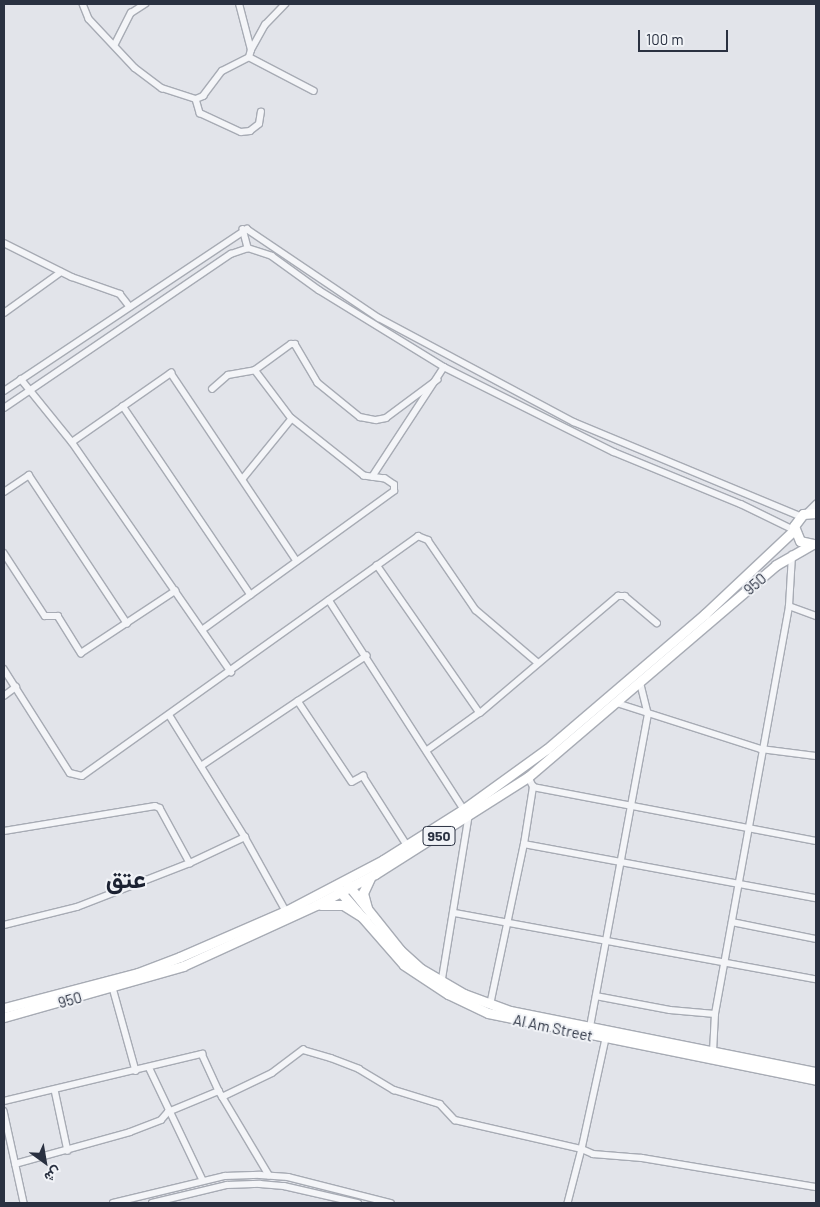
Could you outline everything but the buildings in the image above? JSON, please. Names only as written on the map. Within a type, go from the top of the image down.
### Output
[{"type":"main road","points":[[812,512],[794,530],[800,541],[814,544]]},
{"type":"main road","name":"950","points":[[5,1010],[113,988],[183,966],[316,905],[407,845],[528,778],[614,700],[794,530]]},
{"type":"main road","name":"950","points":[[348,885],[376,874],[467,813],[548,749],[640,683],[792,555],[814,544]]},
{"type":"main road","points":[[367,908],[364,901],[365,886],[376,874]]},
{"type":"main road","name":"Al Am Street","points":[[348,885],[400,950],[421,969],[442,982],[490,1004],[590,1027],[816,1072]]},
{"type":"main road","name":"950","points":[[5,1010],[138,972],[339,890]]},
{"type":"main road","name":"Al Am Street","points":[[339,890],[404,965],[464,1003],[488,1013],[606,1039],[816,1080]]},
{"type":"main road","points":[[316,905],[343,905],[365,919]]},
{"type":"street","points":[[83,4],[89,19],[115,44],[135,68],[162,88],[196,99],[203,96],[222,71],[249,57],[265,25],[285,4]]},
{"type":"street","points":[[115,44],[131,13],[145,4]]},
{"type":"street","points":[[239,4],[251,50]]},
{"type":"street","points":[[249,57],[314,91]]},
{"type":"street","points":[[196,99],[200,113],[241,132],[250,131],[259,124],[261,112]]},
{"type":"street","points":[[242,230],[248,248]]},
{"type":"street","points":[[4,391],[74,346],[242,230]]},
{"type":"street","points":[[242,230],[256,234],[379,318],[574,422],[812,512]]},
{"type":"street","points":[[4,243],[61,272],[120,294],[130,307]]},
{"type":"street","points":[[4,408],[232,254],[248,248],[272,256],[319,290],[444,367],[614,452],[741,504],[794,530]]},
{"type":"street","points":[[4,313],[61,272]]},
{"type":"street","points":[[162,285],[170,296]]},
{"type":"street","points":[[212,389],[228,375],[255,370],[280,350],[295,344],[318,383],[360,417],[376,420],[386,418],[437,380]]},
{"type":"street","points":[[74,346],[81,356]]},
{"type":"street","points":[[436,362],[442,352]]},
{"type":"street","points":[[372,477],[444,367]]},
{"type":"street","points":[[202,630],[394,491],[389,482],[364,476],[292,419],[255,370]]},
{"type":"street","points":[[72,442],[171,373],[244,478],[297,561]]},
{"type":"street","points":[[21,379],[72,442],[231,672]]},
{"type":"street","points":[[123,406],[251,595]]},
{"type":"street","points":[[244,478],[292,419]]},
{"type":"street","points":[[4,492],[29,475],[127,623]]},
{"type":"street","points":[[4,669],[70,773],[78,777],[170,716],[418,536],[425,537],[476,610],[537,662]]},
{"type":"street","points":[[4,553],[45,616],[58,616],[81,653],[175,591]]},
{"type":"street","points":[[713,1052],[715,1014],[726,962],[761,749],[789,606],[792,555]]},
{"type":"street","points":[[377,565],[480,713]]},
{"type":"street","points":[[427,751],[480,713],[537,662],[618,596],[625,596],[657,623]]},
{"type":"street","points":[[329,600],[467,813],[455,913],[442,982]]},
{"type":"street","points":[[789,606],[816,616]]},
{"type":"street","points":[[201,766],[366,656]]},
{"type":"street","points":[[590,1027],[648,715],[640,683]]},
{"type":"street","points":[[4,696],[16,687]]},
{"type":"street","points":[[614,700],[648,715],[761,749],[816,756]]},
{"type":"street","points":[[298,701],[352,782],[363,776],[407,845]]},
{"type":"street","points":[[170,716],[245,837],[286,911]]},
{"type":"street","points":[[490,1004],[524,844],[533,787],[528,778]]},
{"type":"street","points":[[533,787],[632,805],[748,830],[816,841]]},
{"type":"street","points":[[4,831],[155,806],[160,808],[190,863]]},
{"type":"street","points":[[4,925],[78,907],[190,863],[245,837]]},
{"type":"street","points":[[524,844],[816,898]]},
{"type":"street","points":[[455,913],[816,979]]},
{"type":"street","points":[[732,922],[816,939]]},
{"type":"street","points":[[113,988],[136,1071]]},
{"type":"street","points":[[596,996],[670,1010],[715,1014]]},
{"type":"street","points":[[568,1203],[606,1039]]},
{"type":"street","points":[[15,1164],[68,1151],[161,1120],[168,1112],[220,1094],[272,1072],[303,1050],[340,1061],[394,1090],[440,1104],[455,1120],[582,1149],[593,1154],[642,1158],[816,1187]]},
{"type":"street","points":[[4,1101],[202,1054],[220,1094],[270,1176]]},
{"type":"street","points":[[150,1067],[168,1112],[203,1180]]},
{"type":"street","points":[[54,1090],[68,1151]]},
{"type":"street","points":[[4,1111],[24,1203]]},
{"type":"street","points":[[114,1203],[225,1176],[270,1176],[288,1177],[392,1203]]},
{"type":"street","points":[[152,1203],[227,1185],[260,1184],[284,1186],[358,1203]]},
{"type":"district","name":"عتق","points":[[126,878]]}]
